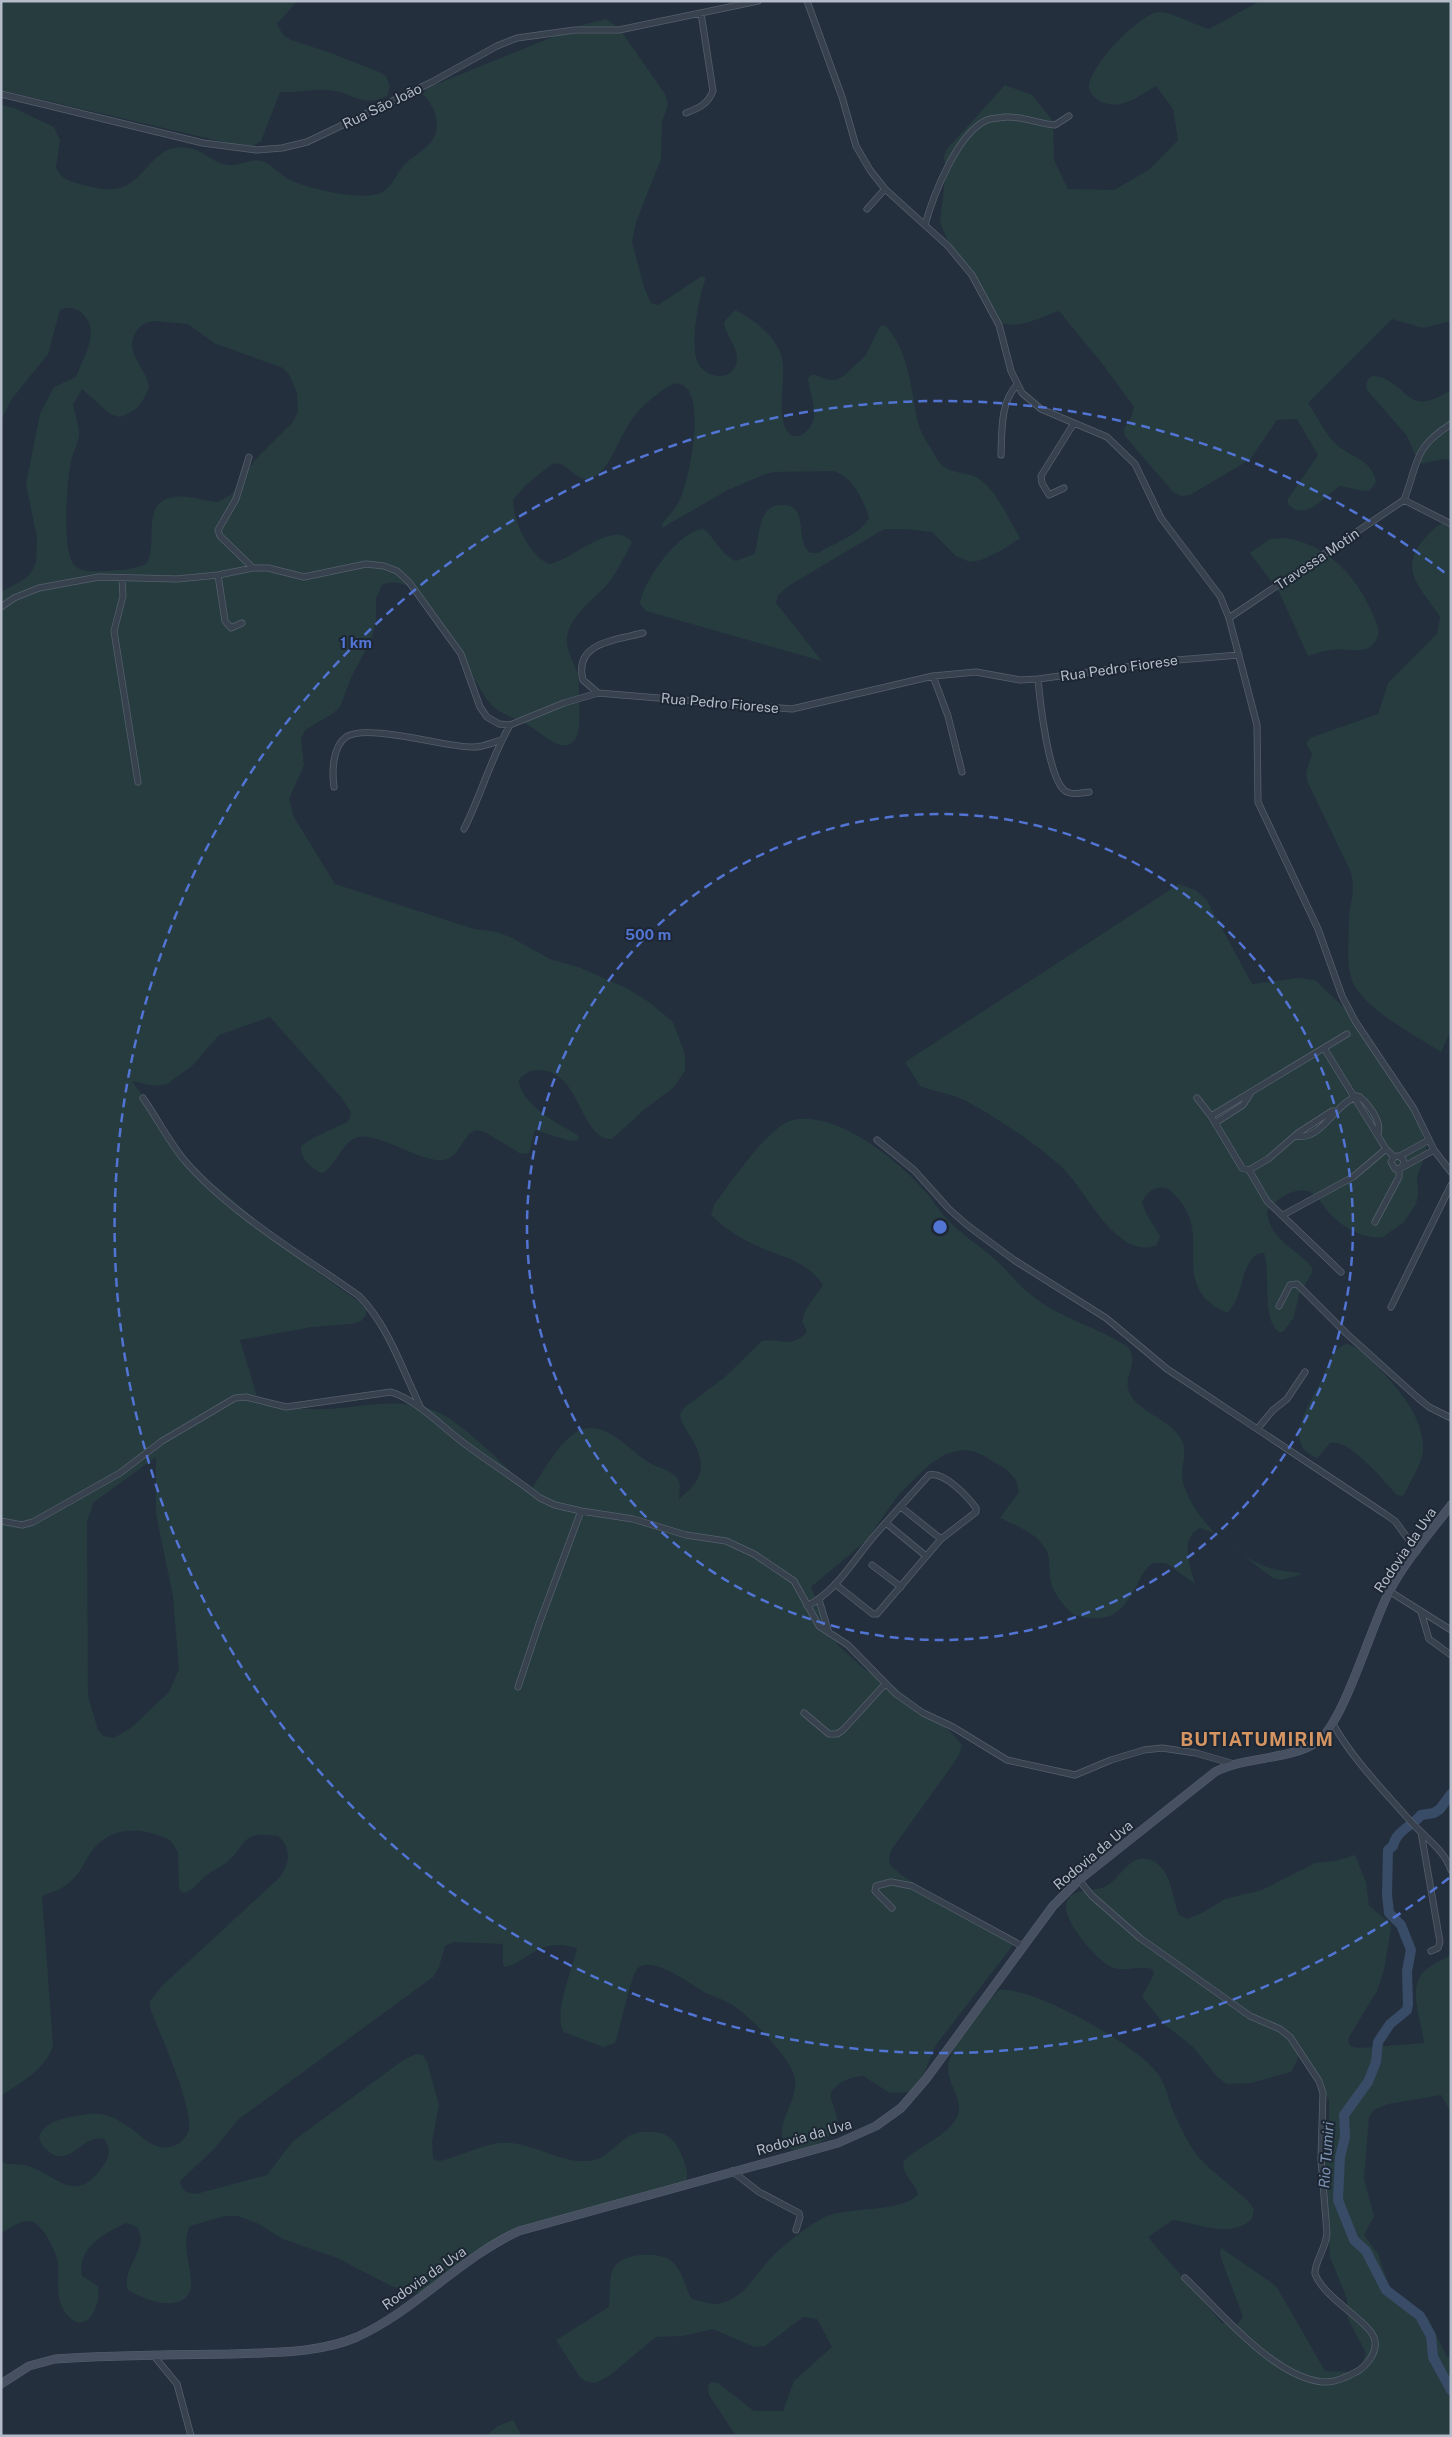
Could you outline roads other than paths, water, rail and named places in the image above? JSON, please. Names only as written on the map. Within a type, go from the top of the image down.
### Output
[{"type":"street","name":"Rua São João","points":[[1,94],[203,143],[257,150],[282,148],[307,142],[432,82],[497,46],[517,38],[575,30],[619,30],[758,1]]},
{"type":"street","points":[[807,1],[842,98],[856,146],[870,170],[885,189],[962,262],[989,304],[999,326],[1011,372],[1017,386],[1029,400],[1041,408],[1107,437],[1135,464],[1161,518],[1220,596],[1229,618],[1257,725],[1258,802],[1318,929],[1342,996],[1356,1021],[1414,1109],[1434,1150],[1451,1172]]},
{"type":"street","points":[[686,112],[703,105],[710,99],[712,91],[701,13]]},
{"type":"street","points":[[925,225],[936,193],[960,147],[965,138],[978,126],[987,120],[1008,117],[1055,125],[1069,116]]},
{"type":"street","points":[[867,210],[885,189]]},
{"type":"street","points":[[1001,455],[1002,432],[1008,399],[1017,386]]},
{"type":"street","points":[[1064,488],[1049,495],[1042,483],[1041,476],[1074,423]]},
{"type":"street","points":[[1451,424],[1422,448],[1417,456],[1404,500],[1451,524]]},
{"type":"street","points":[[249,457],[236,499],[218,530],[220,536],[253,568]]},
{"type":"street","name":"Travessa Motin","points":[[1229,618],[1404,500]]},
{"type":"street","points":[[1,607],[14,598],[39,588],[99,577],[177,579],[218,575],[253,568],[304,577],[366,564],[384,566],[397,571],[409,582],[461,654],[480,707],[487,717],[499,724],[510,724],[489,766],[475,807],[464,829]]},
{"type":"street","points":[[218,575],[225,622],[231,628],[242,623]]},
{"type":"street","points":[[122,578],[123,596],[114,631],[138,782]]},
{"type":"street","points":[[598,693],[583,680],[580,670],[581,660],[586,652],[614,640],[644,634]]},
{"type":"street","name":"Rua Pedro Fiorese","points":[[510,724],[564,703],[598,693],[792,709],[934,676],[976,672],[1020,680],[1038,679],[1177,660],[1239,655]]},
{"type":"street","points":[[934,676],[948,716],[962,772]]},
{"type":"street","points":[[1038,679],[1040,703],[1056,774],[1063,789],[1069,793],[1089,792]]},
{"type":"street","points":[[334,787],[332,772],[340,744],[346,737],[358,734],[394,735],[473,748],[501,740]]},
{"type":"street","points":[[1211,1116],[1347,1034]]},
{"type":"street","points":[[1324,1048],[1356,1096],[1360,1097],[1372,1111],[1380,1130],[1378,1134],[1386,1149],[1404,1161],[1399,1177],[1375,1222]]},
{"type":"street","points":[[1215,1123],[1243,1106],[1250,1094]]},
{"type":"street","points":[[1249,1170],[1268,1159],[1296,1136],[1356,1096]]},
{"type":"street","points":[[143,1098],[184,1160],[195,1171],[238,1209],[359,1296],[371,1308],[380,1322],[421,1408]]},
{"type":"street","points":[[1196,1098],[1211,1116],[1242,1168],[1249,1170],[1267,1200],[1341,1272]]},
{"type":"street","points":[[877,1140],[914,1170],[949,1209],[967,1225],[1042,1279],[1106,1318],[1166,1368],[1386,1514],[1395,1521],[1417,1551]]},
{"type":"street","points":[[1429,1140],[1391,1160],[1392,1166],[1401,1168],[1434,1150]]},
{"type":"street","points":[[1416,1147],[1423,1157]]},
{"type":"street","points":[[1283,1215],[1353,1177],[1386,1149]]},
{"type":"street","points":[[1391,1307],[1451,1185]]},
{"type":"street","points":[[1279,1306],[1290,1285],[1297,1284],[1347,1334],[1418,1398],[1429,1407],[1451,1418]]},
{"type":"street","points":[[1258,1428],[1273,1410],[1287,1399],[1305,1372]]},
{"type":"street","points":[[1,1521],[22,1524],[33,1522],[120,1473],[162,1441],[235,1398],[246,1397],[286,1407],[391,1392],[403,1396],[421,1408],[540,1498],[555,1505],[633,1519],[686,1535],[726,1541],[754,1554],[794,1581],[819,1626],[848,1645],[885,1684],[909,1704],[953,1727],[999,1756],[1040,1769],[1075,1775],[1110,1760],[1152,1748],[1196,1753],[1234,1764]]},
{"type":"street","points":[[807,1606],[819,1600],[835,1584],[929,1475],[940,1476],[955,1486],[970,1499],[976,1508],[976,1512],[941,1539],[877,1614],[873,1614],[835,1584]]},
{"type":"street","name":"Rodovia da Uva","points":[[1,2384],[24,2369],[48,2360],[298,2351],[336,2344],[358,2336],[382,2323],[494,2243],[519,2231],[844,2140],[876,2126],[894,2115],[926,2079],[1022,1946],[1053,1906],[1079,1880],[1205,1779],[1234,1764],[1311,1745],[1323,1737],[1333,1724],[1389,1591],[1451,1505]]},
{"type":"street","points":[[901,1507],[941,1539]]},
{"type":"street","points":[[518,1687],[539,1624],[582,1511]]},
{"type":"street","points":[[886,1523],[926,1556]]},
{"type":"street","points":[[872,1565],[901,1586]]},
{"type":"street","points":[[1389,1591],[1451,1630]]},
{"type":"street","points":[[819,1600],[829,1634]]},
{"type":"street","points":[[1421,1612],[1429,1639],[1451,1655]]},
{"type":"street","points":[[804,1713],[829,1734],[837,1734],[843,1730],[885,1684]]},
{"type":"street","points":[[1333,1724],[1344,1742],[1421,1832],[1445,1856],[1451,1870]]},
{"type":"street","points":[[1421,1832],[1440,1942],[1438,1948],[1431,1951]]},
{"type":"street","points":[[1079,1880],[1092,1896],[1140,1938],[1250,2016],[1280,2029],[1290,2037],[1319,2081],[1324,2100],[1321,2159],[1327,2233],[1326,2244],[1315,2267],[1315,2274],[1331,2298],[1371,2331],[1375,2339],[1375,2348],[1366,2365],[1349,2376],[1326,2382],[1300,2374],[1263,2353],[1185,2278]]},
{"type":"street","points":[[892,1908],[875,1891],[876,1886],[891,1882],[912,1886],[1022,1946]]},
{"type":"street","points":[[732,2171],[759,2192],[799,2213],[800,2218],[796,2230]]},
{"type":"street","points":[[154,2356],[178,2384],[191,2436]]},
{"type":"waterway","name":"Rio Tumiri","points":[[1451,1794],[1440,1809],[1434,1813],[1421,1815],[1401,1832],[1393,1846],[1388,1850],[1387,1895],[1389,1913],[1401,1925],[1411,1950],[1407,1971],[1408,2004],[1407,2010],[1390,2024],[1378,2042],[1376,2062],[1368,2082],[1344,2115],[1345,2137],[1340,2157],[1338,2200],[1354,2240],[1366,2251],[1386,2290],[1420,2316],[1431,2336],[1433,2357],[1451,2390]]},
{"type":"district","name":"BUTIATUMIRIM","points":[[1257,1739]]}]
